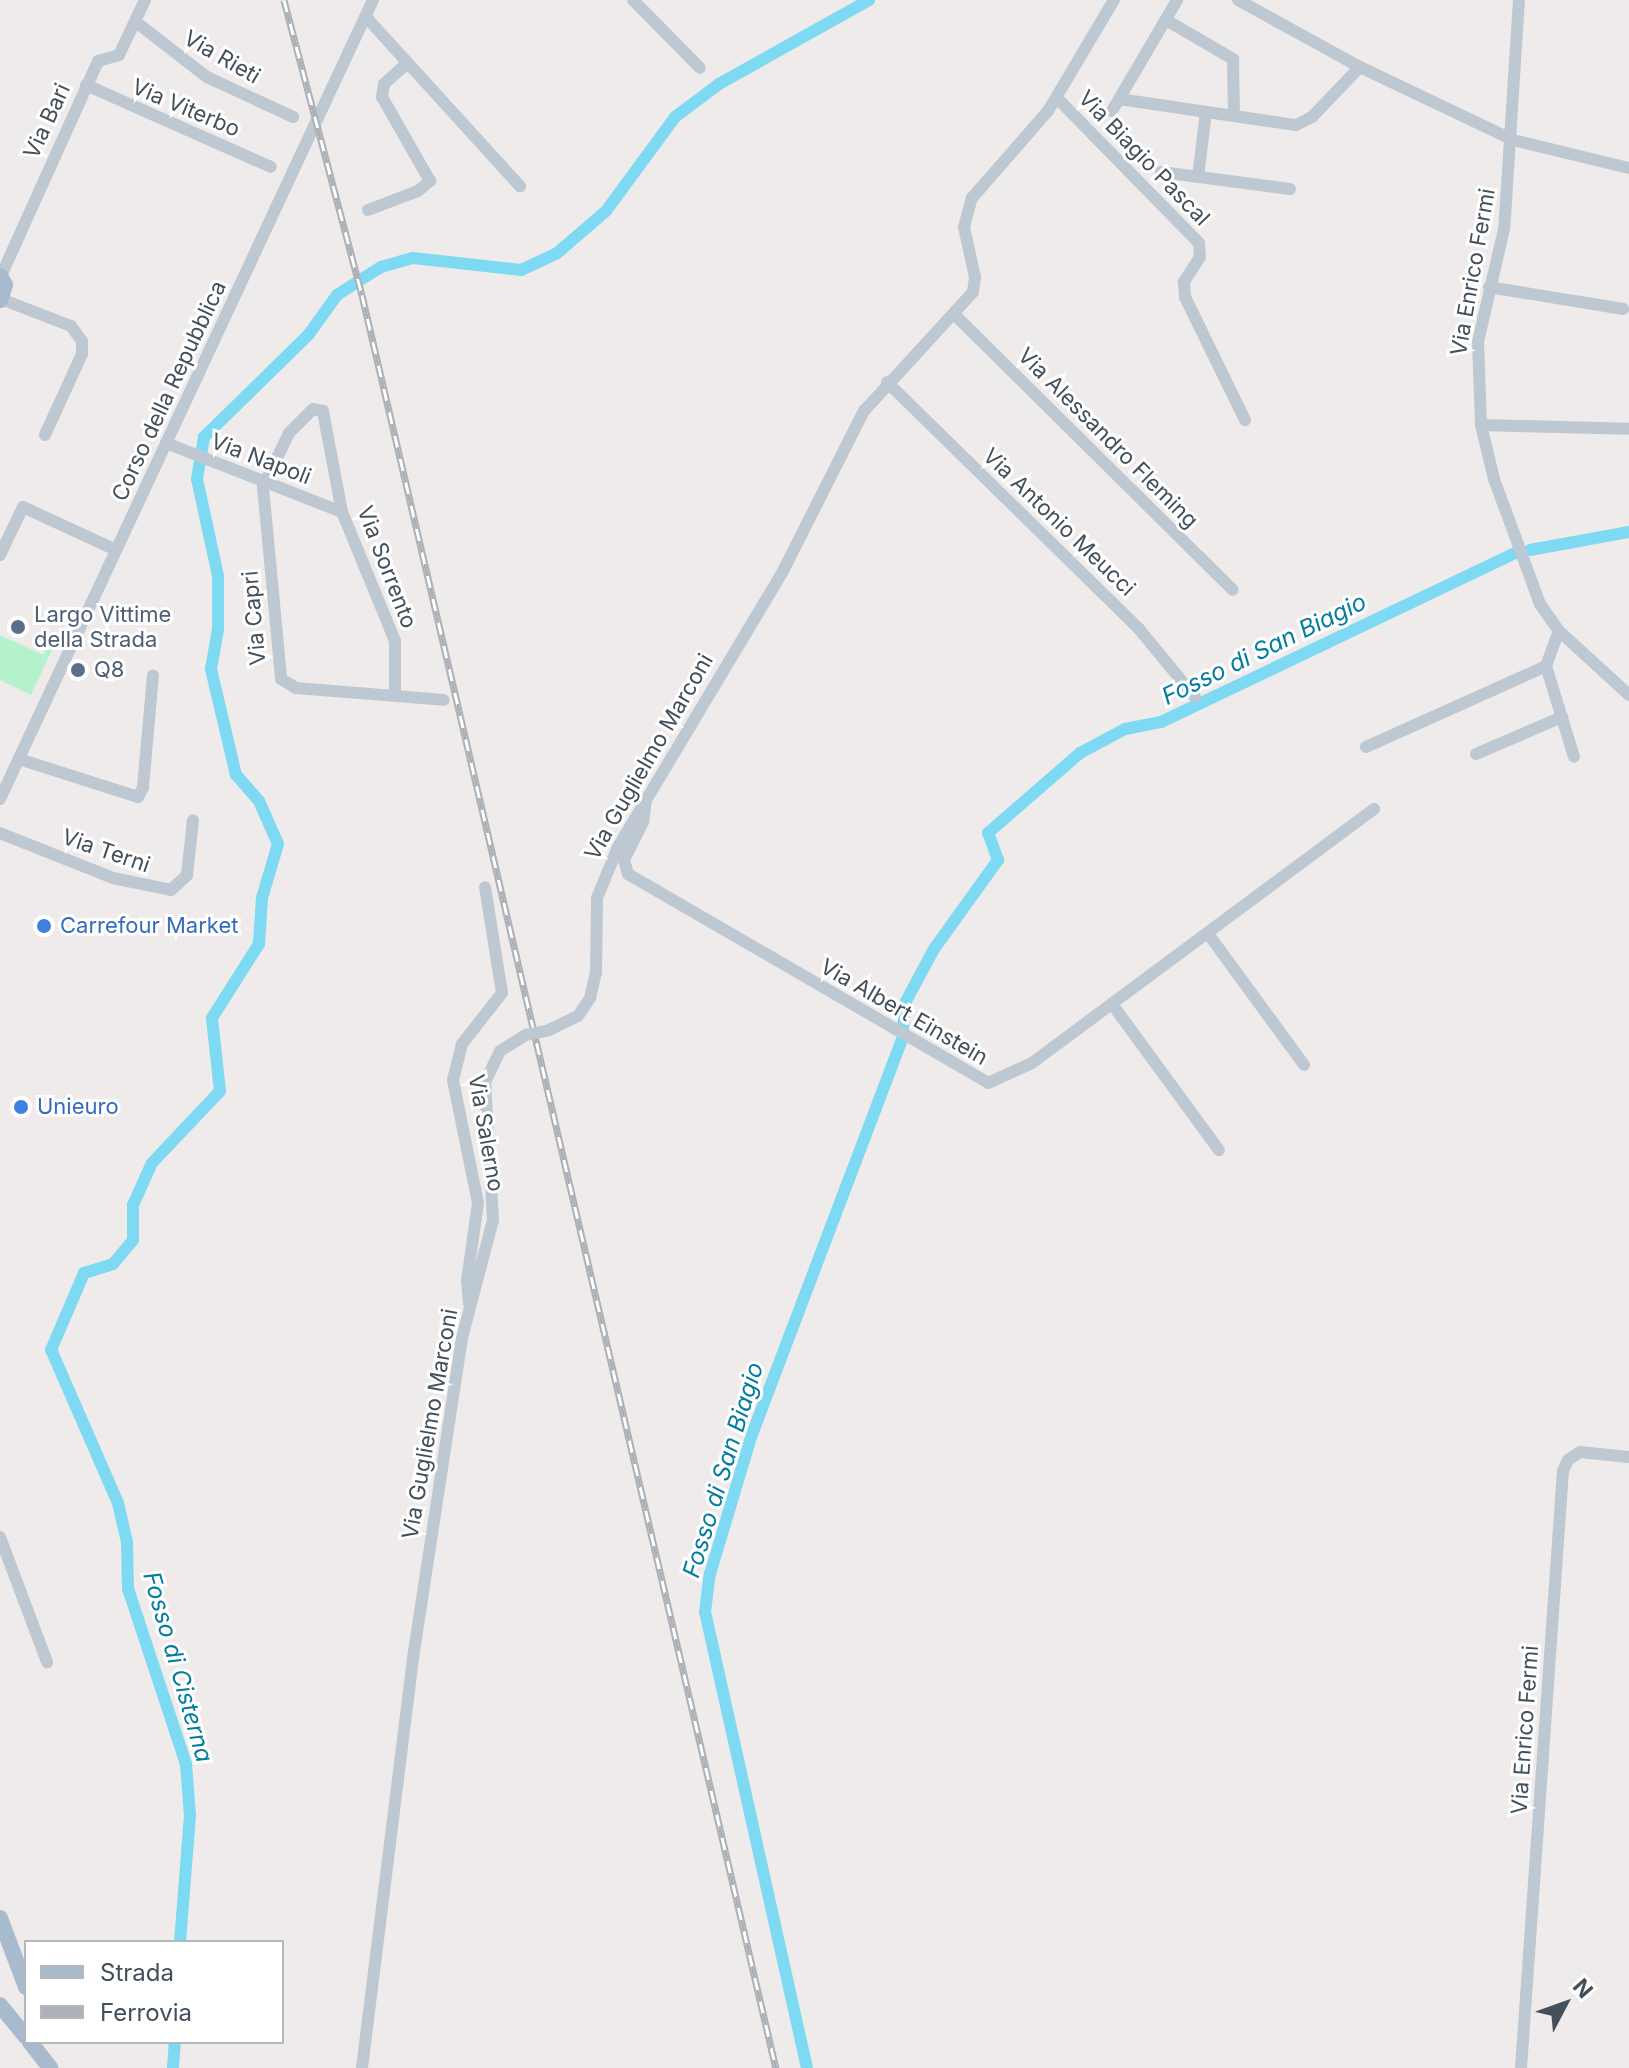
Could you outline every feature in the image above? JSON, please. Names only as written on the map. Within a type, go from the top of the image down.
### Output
[{"type":"main road","points":[[0,276],[5,290],[0,299]]},
{"type":"main road","points":[[0,1918],[24,1982]]},
{"type":"main road","points":[[0,2005],[24,2035]]},
{"type":"main road","points":[[32,2044],[53,2068]]},
{"type":"main road","points":[[47,2044],[53,2068]]},
{"type":"street","name":"Via Bari","points":[[0,276],[86,85],[101,58],[119,55],[145,0]]},
{"type":"street","name":"Corso della Repubblica","points":[[0,799],[373,0]]},
{"type":"street","points":[[633,0],[700,68]]},
{"type":"street","name":"Via Guglielmo Marconi","points":[[362,2068],[413,1658],[470,1307],[494,1208],[485,1082],[500,1051],[526,1035],[549,1030],[573,1019],[589,1001],[595,979],[598,893],[646,796],[782,573],[860,417],[887,382],[954,314],[975,286],[964,231],[967,208],[1057,98],[1114,0]]},
{"type":"street","points":[[1112,111],[1177,0]]},
{"type":"street","points":[[1238,0],[1360,67],[1513,140],[1629,168]]},
{"type":"street","name":"Via Enrico Fermi","points":[[1519,0],[1513,140],[1502,242],[1489,287],[1476,357],[1481,425],[1491,471],[1535,595],[1559,631],[1629,695]]},
{"type":"street","points":[[366,17],[520,186]]},
{"type":"street","points":[[1166,20],[1233,59],[1234,116]]},
{"type":"street","name":"Via Rieti","points":[[136,22],[207,77],[293,117]]},
{"type":"street","points":[[368,210],[422,189],[430,181],[381,94],[386,81],[407,63]]},
{"type":"street","points":[[1119,99],[1302,123],[1360,67]]},
{"type":"street","name":"Via Viterbo","points":[[86,85],[271,167]]},
{"type":"street","name":"Via Biagio Pascal","points":[[1057,98],[1199,243],[1200,257],[1185,278],[1184,293],[1245,420]]},
{"type":"street","points":[[1198,177],[1206,112]]},
{"type":"street","points":[[1161,172],[1290,189]]},
{"type":"street","points":[[1489,287],[1623,309]]},
{"type":"street","points":[[0,299],[71,326],[82,341],[82,354],[45,435]]},
{"type":"street","name":"Via Alessandro Fleming","points":[[954,314],[1233,590]]},
{"type":"street","name":"Via Antonio Meucci","points":[[887,382],[1133,623],[1195,697]]},
{"type":"street","name":"Via Sorrento","points":[[264,482],[289,433],[307,412],[320,409],[342,512],[395,641],[395,693]]},
{"type":"street","points":[[1481,425],[1629,429]]},
{"type":"street","name":"Via Napoli","points":[[166,443],[342,512]]},
{"type":"street","name":"Via Capri","points":[[264,482],[281,679],[296,688],[395,693],[444,700]]},
{"type":"street","points":[[0,555],[23,507],[116,550]]},
{"type":"street","points":[[1559,631],[1546,666],[1574,757]]},
{"type":"street","points":[[1366,747],[1546,666]]},
{"type":"street","points":[[19,759],[138,797],[143,787],[153,675]]},
{"type":"street","points":[[1476,754],[1562,717]]},
{"type":"street","name":"Via Albert Einstein","points":[[646,796],[643,822],[624,860],[626,872],[977,1080],[998,1082],[1014,1075],[1209,935],[1374,809]]},
{"type":"street","name":"Via Terni","points":[[0,833],[113,878],[171,890],[187,875],[193,820]]},
{"type":"street","name":"Via Salerno","points":[[470,1307],[467,1284],[478,1203],[454,1073],[462,1044],[502,993],[485,887]]},
{"type":"street","points":[[1209,935],[1304,1065]]},
{"type":"street","points":[[1112,1004],[1219,1150]]},
{"type":"street","name":"Via Enrico Fermi","points":[[1521,2068],[1563,1471],[1568,1460],[1580,1452],[1629,1457]]},
{"type":"street","points":[[0,1537],[47,1662]]},
{"type":"green space","points":[[0,635],[43,655],[47,648],[52,650],[31,695],[0,680]]},
{"type":"waterway","name":"Fosso di Cisterna","points":[[180,1940],[190,1816],[186,1764],[128,1589],[127,1542],[118,1503],[51,1350],[84,1273],[113,1264],[133,1240],[133,1205],[152,1163],[220,1091],[212,1018],[259,944],[262,898],[278,844],[259,801],[236,775],[211,669],[218,630],[218,576],[197,479],[204,437],[309,334],[337,295],[381,267],[413,258],[521,270],[556,254],[606,211],[675,117],[719,84],[869,0]]},
{"type":"waterway","name":"Fosso di San Biagio","points":[[1530,550],[1629,532]]},
{"type":"waterway","name":"Fosso di San Biagio","points":[[903,1028],[905,1003],[934,949],[998,860],[988,833],[1080,753],[1125,729],[1161,722],[1518,552]]},
{"type":"waterway","name":"Fosso di San Biagio","points":[[807,2068],[705,1612],[710,1574],[751,1437],[902,1040]]},
{"type":"waterway","name":"Fosso di Cisterna","points":[[173,2068],[175,2044]]},
{"type":"railway","points":[[284,0],[362,295],[776,2068]]},
{"type":"place","name":"Largo Vittime della Strada","points":[[18,627]]},
{"type":"place","name":"Q8","points":[[78,670]]},
{"type":"place","name":"Carrefour Market","points":[[44,926]]},
{"type":"place","name":"Unieuro","points":[[21,1107]]}]
